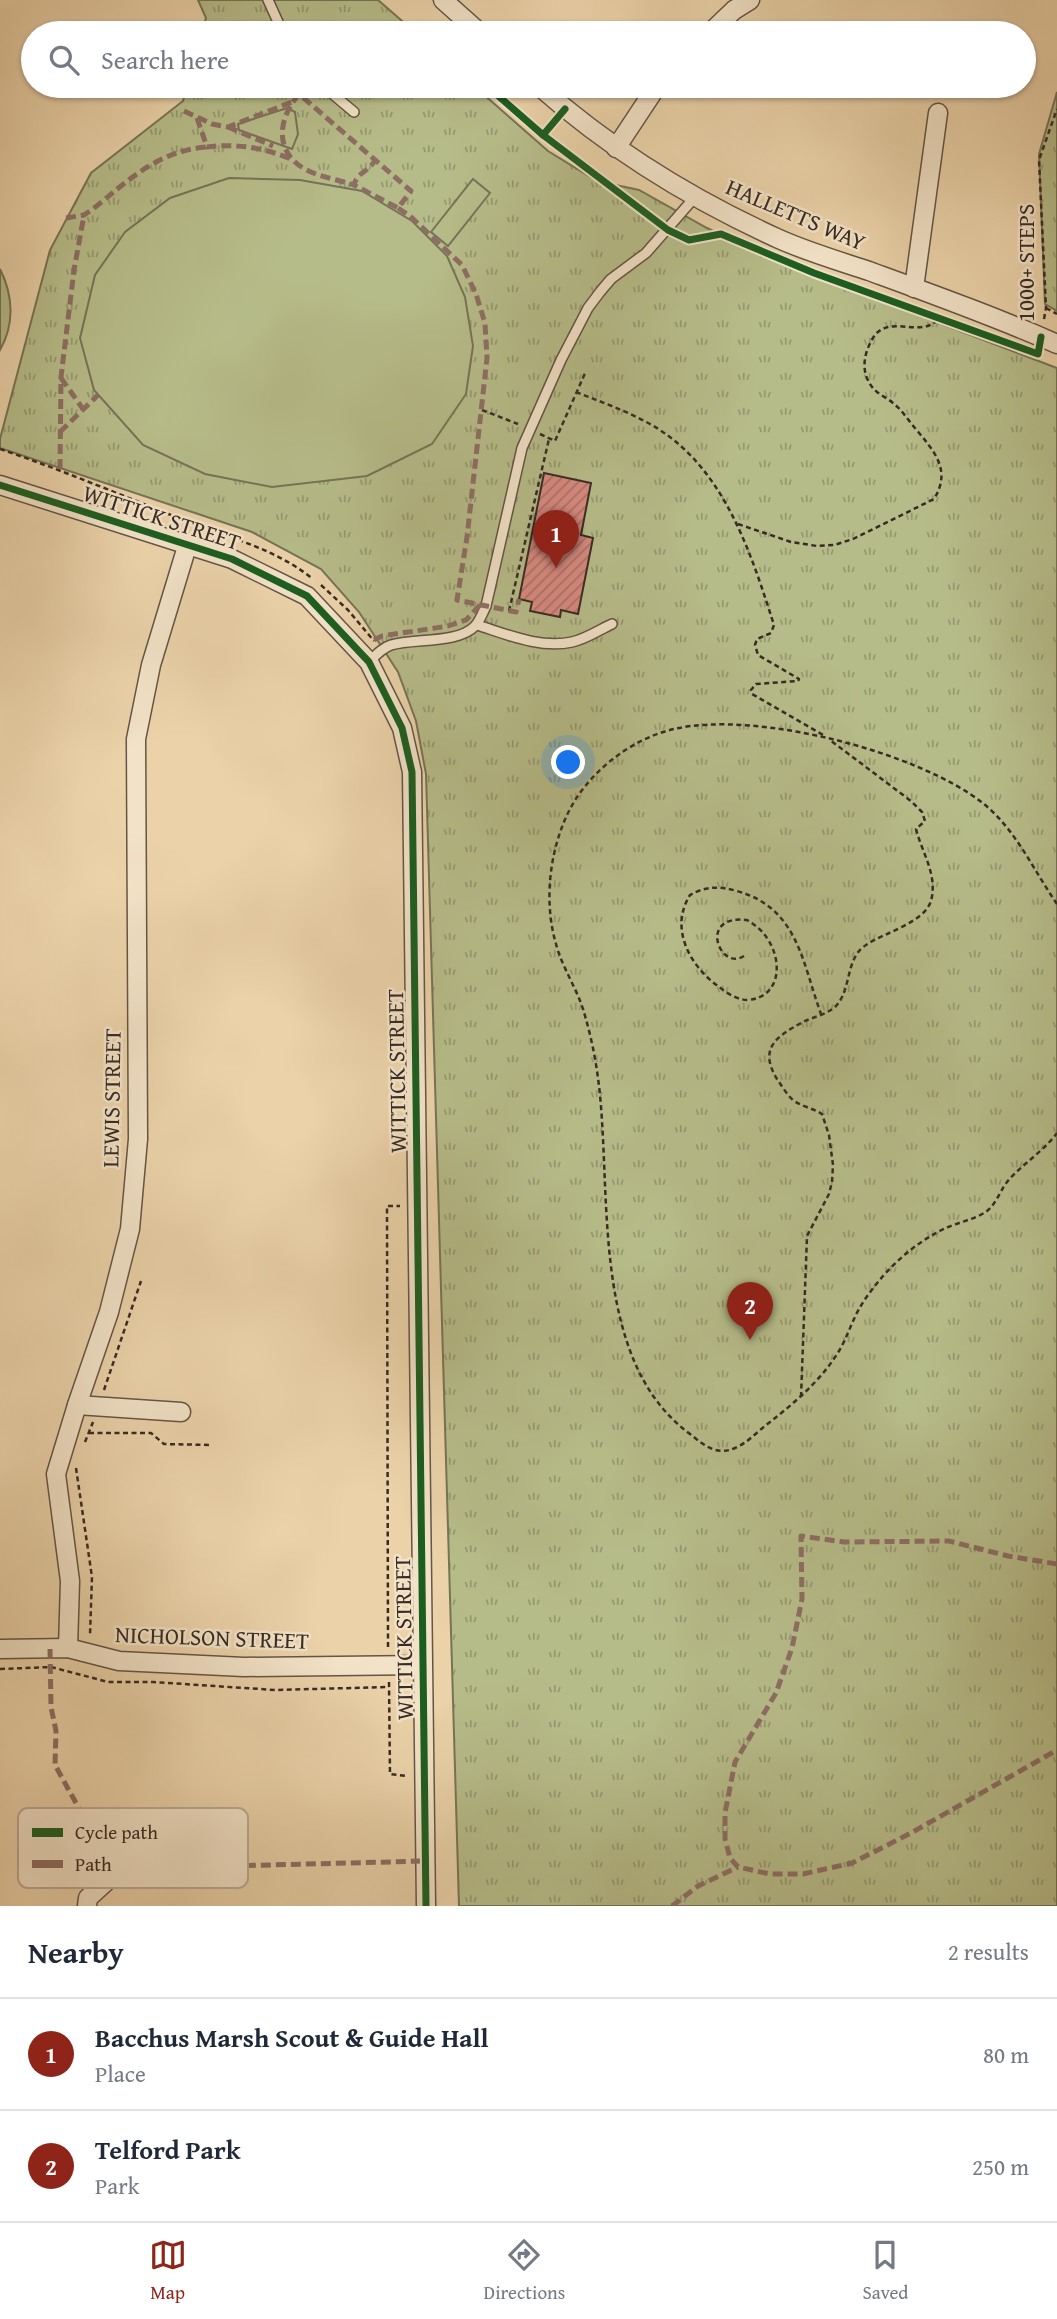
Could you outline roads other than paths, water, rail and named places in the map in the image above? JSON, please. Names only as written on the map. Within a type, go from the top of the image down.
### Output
[{"type":"street","points":[[443,0],[467,21]]},
{"type":"street","points":[[723,21],[750,0]]},
{"type":"street","name":"HALLETTS WAY","points":[[553,98],[616,148],[695,197],[781,239],[1049,340]]},
{"type":"street","points":[[616,148],[649,98]]},
{"type":"street","points":[[914,288],[938,113]]},
{"type":"street","name":"WITTICK STREET","points":[[0,485],[188,543],[232,559],[307,596],[369,662],[402,728],[412,772],[426,1906]]},
{"type":"street","name":"LEWIS STREET","points":[[68,1648],[70,1581],[56,1474],[110,1312],[130,1229],[138,1139],[136,739],[151,665],[188,543]]},
{"type":"street","points":[[77,1405],[181,1412]]},
{"type":"street","name":"NICHOLSON STREET","points":[[0,1649],[68,1648],[119,1661],[230,1666],[422,1665]]},
{"type":"street","points":[[88,1906],[88,1898],[99,1888]]},
{"type":"lane","points":[[268,0],[278,21]]},
{"type":"lane","points":[[337,98],[354,112]]},
{"type":"lane","points":[[369,662],[381,650],[391,645],[454,636],[466,633],[477,625],[486,606],[522,448],[561,360],[588,308],[600,292],[611,279],[646,253],[695,197]]},
{"type":"lane","points":[[477,625],[534,642],[555,644],[575,642],[612,624]]},
{"type":"place","name":"Bacchus Marsh Scout & Guide Hall","points":[[556,568]]},
{"type":"place","name":"Telford Park","points":[[750,1340]]}]
